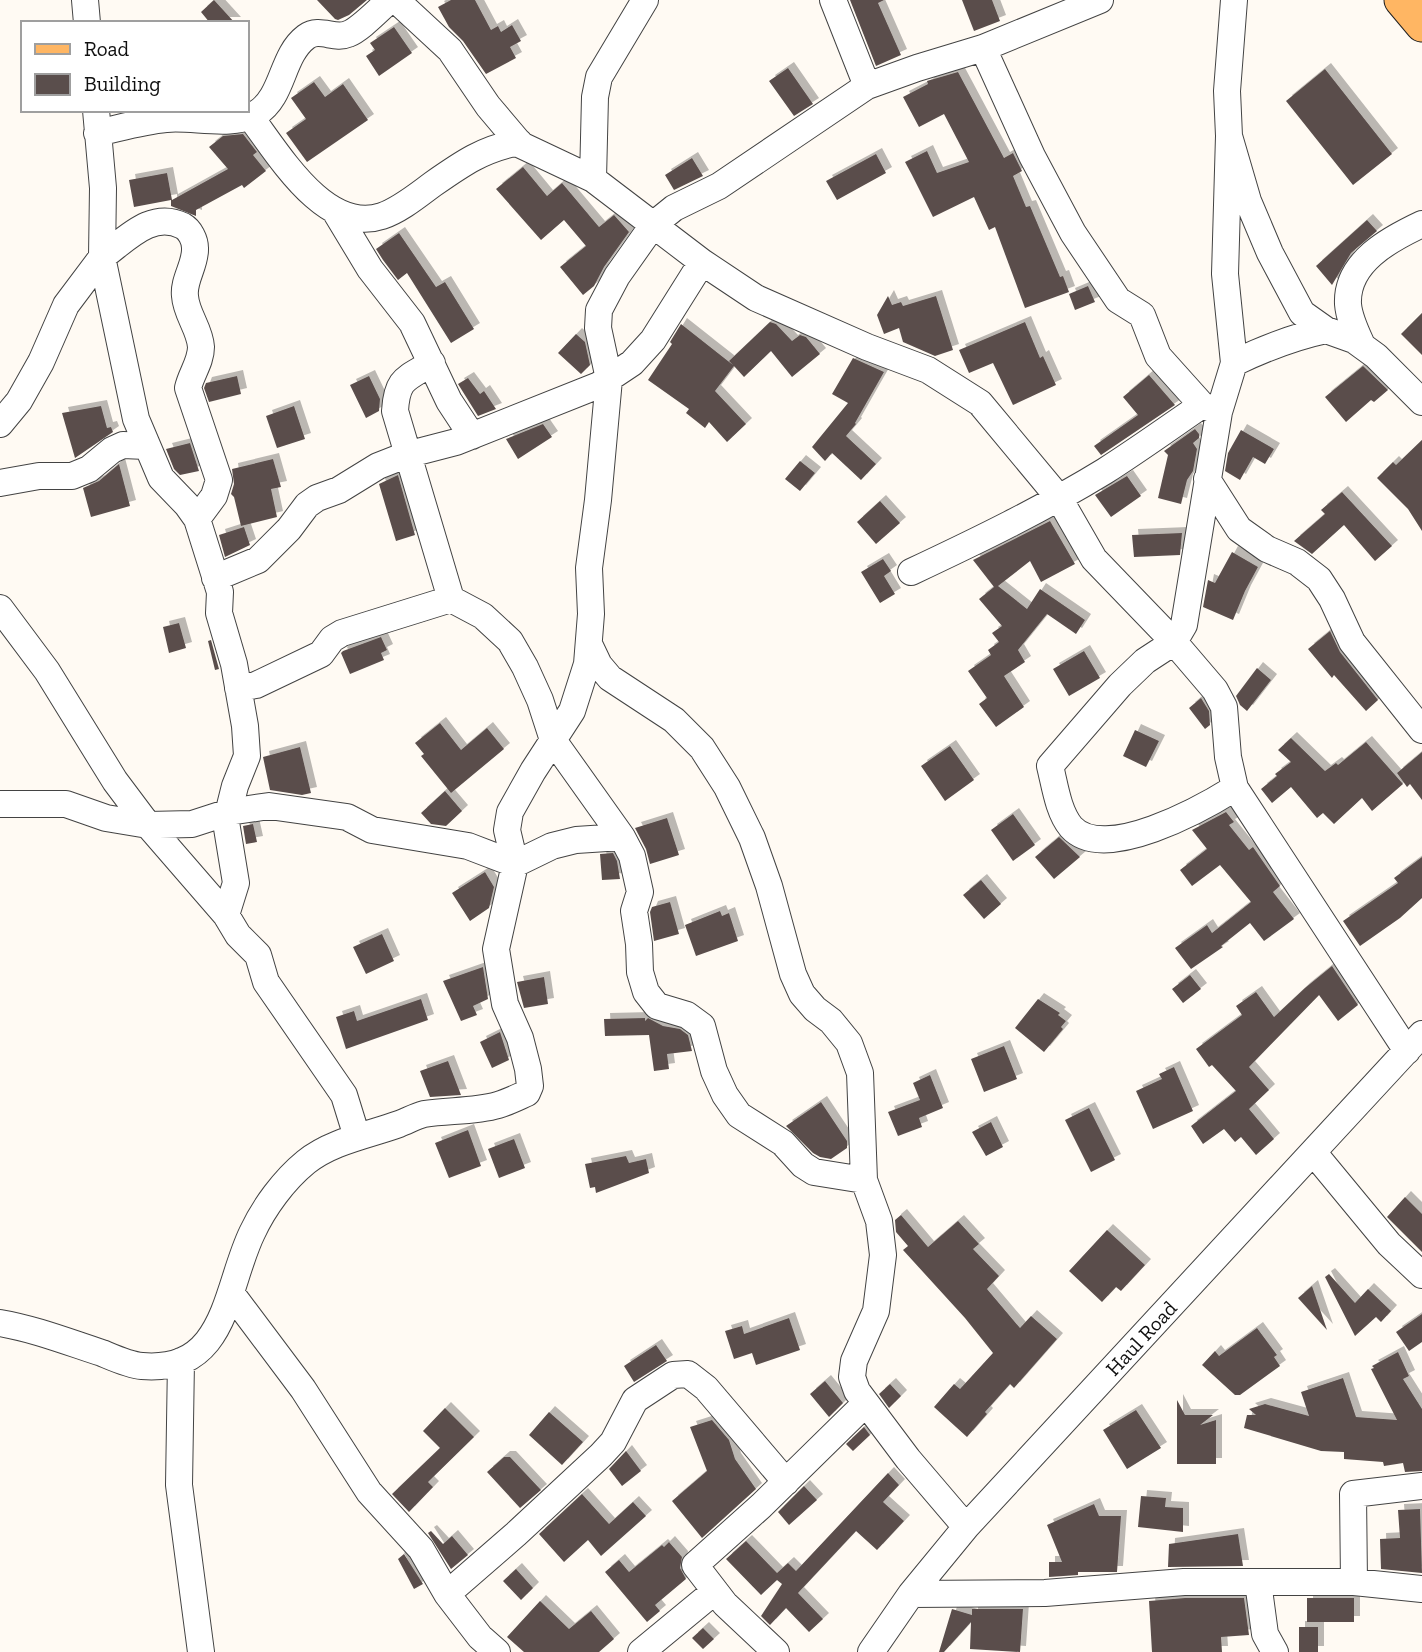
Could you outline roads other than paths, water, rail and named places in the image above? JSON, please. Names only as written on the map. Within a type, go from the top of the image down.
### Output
[{"type":"main road","points":[[1401,0],[1422,25]]},
{"type":"street","points":[[85,0],[87,21]]},
{"type":"street","points":[[593,179],[595,97],[599,78],[645,0]]},
{"type":"street","points":[[833,0],[867,86]]},
{"type":"street","points":[[0,1323],[45,1333],[139,1366],[164,1366],[181,1362],[198,1351],[213,1336],[232,1293],[237,1268],[252,1232],[284,1184],[307,1160],[329,1148],[423,1114],[498,1105],[527,1093],[530,1086],[528,1069],[520,1038],[505,1004],[496,949],[514,864],[508,830],[510,812],[572,711],[587,664],[591,614],[589,568],[609,379],[598,328],[599,310],[617,276],[653,225],[674,208],[750,167],[867,86],[984,48],[1100,0]]},
{"type":"street","points":[[1234,0],[1227,91],[1229,136],[1225,274],[1234,363],[1210,409],[1207,479],[1184,625],[1174,642],[1145,661],[1120,685],[1050,766],[1062,811],[1072,828],[1088,837],[1105,839],[1131,836],[1205,807],[1235,788]]},
{"type":"street","points":[[226,915],[236,883],[226,822],[235,786],[247,756],[245,726],[219,612],[220,592],[197,519],[161,478],[136,419],[102,257],[103,188],[97,122],[186,117],[219,122],[257,113],[276,90],[286,64],[297,46],[308,36],[318,32],[340,36],[349,34],[404,2],[450,50],[488,106],[519,142],[593,179],[702,262],[756,298],[867,347],[928,370],[980,403],[1059,498],[1094,559],[1174,642],[1215,690],[1224,707],[1228,757],[1235,788],[1414,1043]]},
{"type":"street","points":[[984,48],[1032,156],[1073,233],[1118,300],[1142,315],[1158,356],[1210,409]]},
{"type":"street","points":[[249,115],[302,184],[335,211],[362,219],[383,216],[471,157],[519,142]]},
{"type":"street","points":[[1229,136],[1248,201],[1270,253],[1303,313],[1326,330],[1362,345],[1422,402]]},
{"type":"street","points":[[335,211],[370,270],[412,323],[449,401],[471,436]]},
{"type":"street","points":[[0,424],[19,401],[41,362],[66,305],[102,257],[135,231],[152,222],[173,222],[186,227],[192,236],[195,250],[184,294],[201,347],[199,361],[190,377],[188,388],[219,480],[215,496],[197,519]]},
{"type":"street","points":[[1362,345],[1352,323],[1348,304],[1350,286],[1360,266],[1375,251],[1422,224]]},
{"type":"street","points":[[215,578],[258,560],[289,529],[307,505],[317,498],[340,490],[378,466],[541,410],[609,379],[632,363],[653,341],[702,262]]},
{"type":"street","points":[[1234,363],[1293,337],[1326,330]]},
{"type":"street","points":[[432,363],[404,381],[396,391],[395,411],[451,599]]},
{"type":"street","points":[[911,572],[978,541],[1059,498],[1210,409]]},
{"type":"street","points":[[0,483],[39,476],[72,476],[89,469],[112,450],[123,445],[146,446]]},
{"type":"street","points":[[1207,479],[1239,529],[1267,549],[1297,562],[1319,579],[1352,642],[1422,730]]},
{"type":"street","points":[[238,688],[256,685],[321,654],[332,639],[342,633],[451,599],[484,615],[510,641],[535,689],[553,740],[622,837],[632,856],[640,892],[634,911],[640,972],[646,992],[657,1006],[688,1016],[702,1026],[714,1071],[725,1095],[739,1115],[783,1143],[803,1165],[814,1171],[864,1181]]},
{"type":"street","points":[[0,608],[47,671],[116,781],[148,825],[226,915],[237,935],[257,955],[266,982],[344,1095],[357,1137]]},
{"type":"street","points":[[589,644],[599,665],[610,678],[674,720],[702,748],[727,787],[752,838],[769,886],[793,974],[802,994],[815,1009],[831,1021],[849,1043],[860,1073],[864,1181],[879,1221],[883,1255],[876,1311],[854,1361],[852,1377],[866,1404],[908,1459],[966,1527]]},
{"type":"street","points":[[0,804],[66,804],[106,818],[148,825],[192,824],[229,812],[269,806],[348,817],[372,830],[468,846],[514,864],[552,846],[576,840],[622,837]]},
{"type":"street","name":"Haul Road","points":[[871,1652],[911,1594],[966,1527],[1414,1043]]},
{"type":"street","points":[[1313,1152],[1389,1244],[1422,1275]]},
{"type":"street","points":[[232,1293],[303,1389],[369,1492],[421,1549],[447,1594],[480,1637],[497,1652]]},
{"type":"street","points":[[181,1362],[179,1485],[201,1652]]},
{"type":"street","points":[[447,1594],[601,1455],[613,1441],[635,1400],[673,1375],[688,1374],[706,1388],[786,1482]]},
{"type":"street","points":[[776,1652],[725,1604],[695,1565],[866,1404]]},
{"type":"street","points":[[1354,1582],[1353,1494],[1422,1486]]},
{"type":"street","points":[[911,1594],[1045,1593],[1184,1582],[1354,1582],[1422,1589]]},
{"type":"street","points":[[1258,1582],[1265,1634],[1275,1652]]},
{"type":"street","points":[[642,1652],[715,1591]]}]
